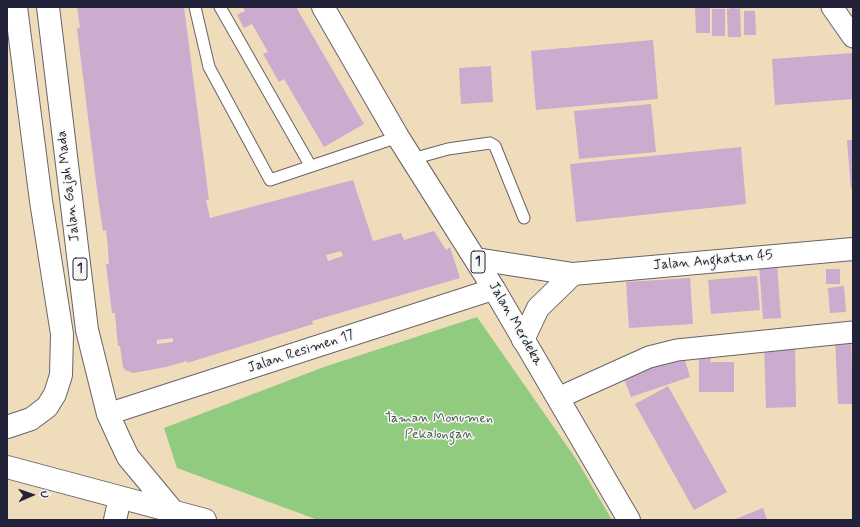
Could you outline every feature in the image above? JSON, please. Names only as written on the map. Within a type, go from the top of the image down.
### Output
[{"type":"main road","name":"1","points":[[7,427],[31,419],[47,407],[55,394],[62,375],[62,334],[41,200],[16,7]]},
{"type":"main road","name":"Jalan Gajah Mada","points":[[48,7],[87,330],[108,414],[128,457],[172,510]]},
{"type":"main road","name":"Jalan Merdeka","points":[[323,7],[398,136],[494,289],[629,520]]},
{"type":"main road","name":"Jalan Angkatan 45","points":[[476,259],[573,274],[853,248]]},
{"type":"main road","points":[[51,267],[79,264]]},
{"type":"main road","points":[[523,340],[538,308],[573,274]]},
{"type":"main road","points":[[7,467],[205,520]]},
{"type":"main road","points":[[115,520],[120,498]]},
{"type":"street","points":[[832,7],[853,37]]},
{"type":"street","name":"Jalan Resimen 17","points":[[108,414],[494,289]]},
{"type":"street","points":[[558,398],[649,357],[677,350],[853,332]]},
{"type":"lane","points":[[195,7],[209,67],[270,180],[398,136]]},
{"type":"lane","points":[[220,7],[310,165]]},
{"type":"lane","points":[[412,159],[448,149],[490,143],[495,146],[524,218]]},
{"type":"green space","name":"Taman Monumen Pekalongan","points":[[477,317],[576,459],[612,520],[318,520],[177,468],[164,428],[324,367]]},
{"type":"building","points":[[77,7],[184,7],[209,200],[206,200],[210,218],[353,180],[373,241],[401,233],[404,240],[434,231],[446,250],[450,247],[460,278],[312,321],[313,324],[187,363],[187,361],[166,367],[133,373],[125,370],[123,367],[120,346],[118,346],[115,313],[112,313],[106,264],[109,264],[106,230],[103,231],[98,198],[77,28],[80,28]],"holes":[[[341,251],[343,256],[328,261],[326,255]],[[173,338],[173,342],[157,344],[157,340]]]},
{"type":"building","points":[[243,7],[296,7],[364,124],[324,147],[284,79],[279,82],[263,54],[268,52],[252,24],[244,28],[237,15],[245,11]]},
{"type":"building","points":[[695,7],[710,7],[710,33],[696,33]]},
{"type":"building","points":[[729,7],[746,7],[746,8],[730,9]]},
{"type":"building","points":[[712,9],[725,9],[725,36],[712,36]]},
{"type":"building","points":[[727,9],[740,9],[741,37],[728,37]]},
{"type":"building","points":[[744,11],[755,11],[756,35],[744,35]]},
{"type":"building","points":[[653,40],[658,99],[536,110],[531,51]]},
{"type":"building","points":[[853,53],[853,99],[775,105],[772,59]]},
{"type":"building","points":[[491,66],[493,102],[461,104],[459,68]]},
{"type":"building","points":[[651,104],[656,152],[579,159],[574,111]]},
{"type":"building","points":[[847,140],[853,140],[853,189],[851,189]]},
{"type":"building","points":[[741,147],[746,204],[576,222],[570,164]]},
{"type":"building","points":[[777,264],[781,318],[763,319],[759,265]]},
{"type":"building","points":[[826,269],[840,269],[840,284],[826,284]]},
{"type":"building","points":[[757,276],[760,310],[711,314],[708,280]]},
{"type":"building","points":[[690,278],[693,324],[629,328],[626,282]]},
{"type":"building","points":[[844,286],[846,312],[830,313],[828,288]]},
{"type":"building","points":[[851,335],[853,404],[838,404],[835,336]]},
{"type":"building","points":[[795,342],[796,407],[766,408],[764,343]]},
{"type":"building","points":[[682,350],[690,377],[631,397],[621,371]]},
{"type":"building","points":[[711,358],[710,362],[734,362],[734,392],[699,392],[699,359]]},
{"type":"building","points":[[668,386],[727,492],[694,510],[635,404]]},
{"type":"building","points":[[763,508],[767,520],[733,520]]}]
